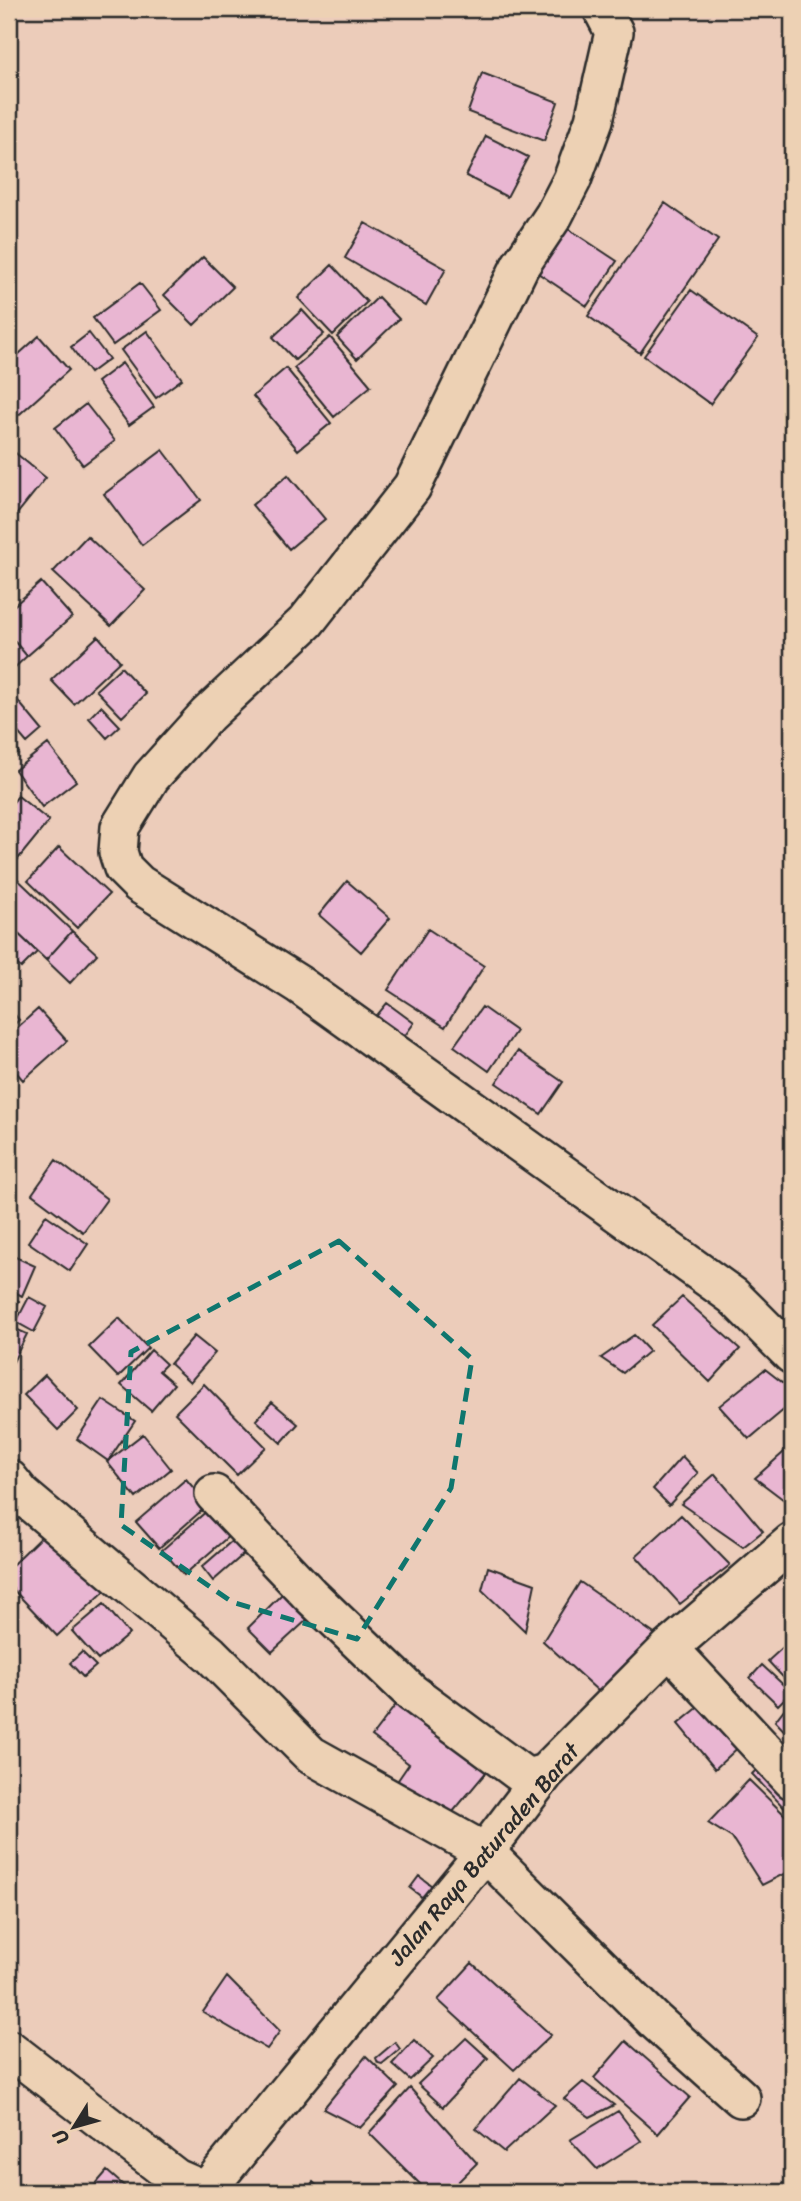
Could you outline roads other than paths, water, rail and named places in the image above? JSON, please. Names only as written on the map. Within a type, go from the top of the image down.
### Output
[{"type":"street","points":[[602,9],[614,32],[594,120],[572,180],[554,215],[520,266],[412,487],[306,622],[207,715],[150,777],[120,827],[118,852],[123,868],[139,884],[298,984],[733,1296],[792,1355]]},
{"type":"street","points":[[9,1479],[22,1495],[210,1654],[311,1755],[485,1853],[654,2020],[741,2098]]},
{"type":"street","points":[[214,1494],[310,1595],[412,1693],[527,1778],[545,1773]]},
{"type":"street","name":"Jalan Raya Baturaden Barat","points":[[205,2192],[485,1853],[545,1773],[669,1648],[792,1542]]},
{"type":"street","points":[[669,1648],[792,1780]]},
{"type":"street","points":[[9,2049],[176,2178],[205,2192]]}]
